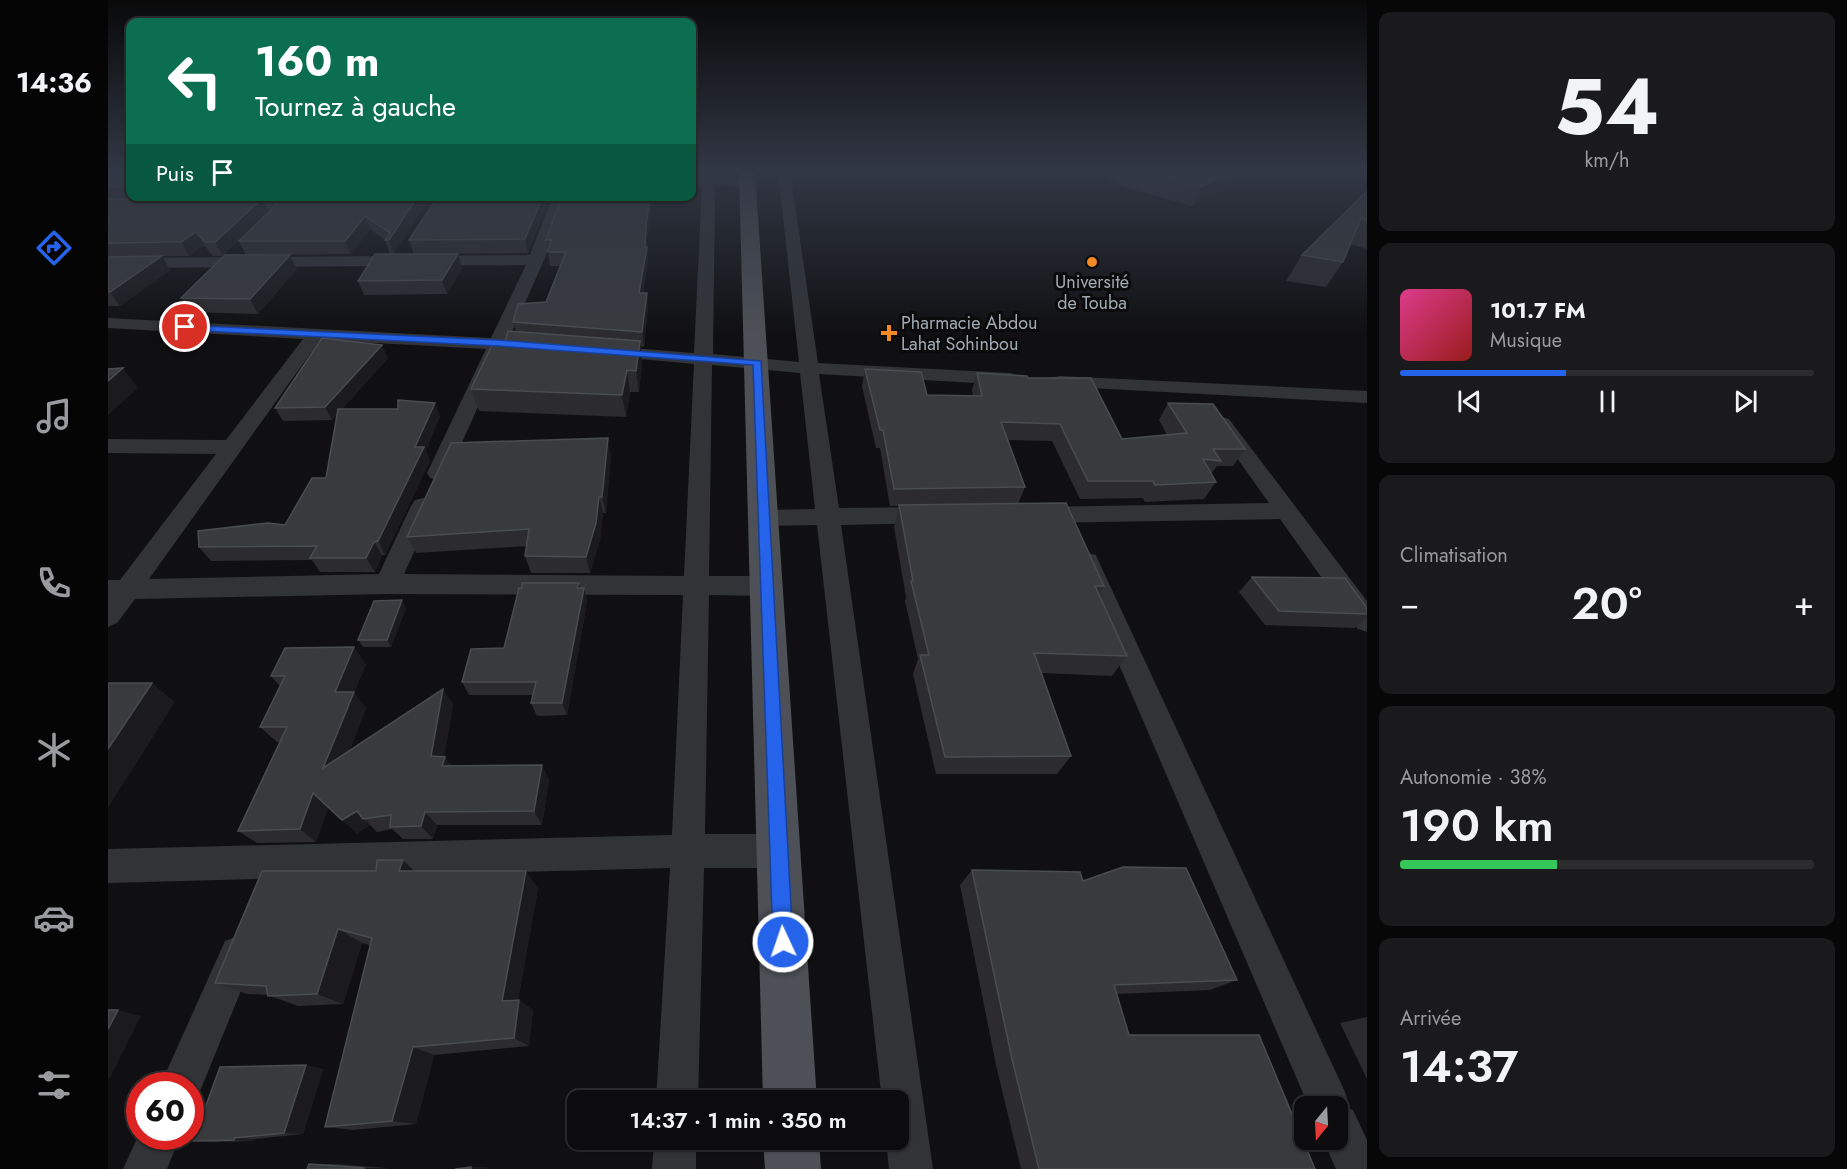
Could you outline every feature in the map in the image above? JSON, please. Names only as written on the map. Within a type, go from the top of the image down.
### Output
[{"type":"main road","points":[[751,226],[790,1090]]},
{"type":"main road","points":[[792,1150],[793,1169]]},
{"type":"street","points":[[387,584],[536,260],[549,226]]},
{"type":"street","points":[[677,1090],[688,850],[704,358],[703,226]]},
{"type":"street","points":[[791,226],[911,1169]]},
{"type":"street","points":[[399,262],[411,243]]},
{"type":"street","points":[[210,279],[243,246]]},
{"type":"street","points":[[108,262],[536,260]]},
{"type":"street","points":[[163,326],[179,310]]},
{"type":"street","points":[[108,323],[314,336],[555,347]]},
{"type":"street","points":[[108,616],[117,590],[231,447],[314,336]]},
{"type":"street","points":[[589,350],[810,368],[1363,400]]},
{"type":"street","points":[[1197,389],[1367,621]]},
{"type":"street","points":[[108,446],[231,447]]},
{"type":"street","points":[[1018,515],[1286,512]]},
{"type":"street","points":[[1065,514],[1325,1096]]},
{"type":"street","points":[[764,518],[959,515]]},
{"type":"street","points":[[117,590],[387,584],[768,586]]},
{"type":"street","points":[[108,866],[264,895],[688,850],[779,850]]},
{"type":"street","points":[[187,1072],[264,895]]},
{"type":"street","points":[[1348,1147],[1358,1169]]},
{"type":"street","points":[[145,1169],[153,1150]]},
{"type":"street","points":[[674,1169],[675,1150]]},
{"type":"building","points":[[108,226],[233,226],[215,242],[205,242],[196,232],[181,242],[108,243]]},
{"type":"building","points":[[255,226],[357,226],[345,241],[239,241]]},
{"type":"building","points":[[379,226],[399,226],[389,240],[385,240],[390,233]]},
{"type":"building","points":[[419,226],[531,226],[525,239],[409,240]]},
{"type":"building","points":[[551,226],[646,226],[645,247],[647,247],[639,293],[647,293],[642,332],[513,322],[518,304],[546,302],[566,252],[547,252],[552,240],[546,240]]},
{"type":"building","points":[[1332,226],[1358,226],[1343,262],[1302,255]]},
{"type":"building","points":[[375,254],[458,254],[442,280],[358,281]]},
{"type":"building","points":[[225,255],[290,255],[250,299],[181,298]]},
{"type":"building","points":[[162,256],[110,292],[108,292],[108,257]]},
{"type":"building","points":[[508,331],[640,341],[636,371],[627,370],[622,395],[471,389],[492,345],[504,345]]},
{"type":"building","points":[[322,338],[382,345],[325,407],[275,408]]},
{"type":"building","points":[[123,368],[108,381],[108,369]]},
{"type":"building","points":[[865,369],[921,372],[927,395],[982,396],[977,373],[1027,376],[1028,378],[1091,378],[1122,439],[1187,433],[1168,403],[1213,404],[1245,449],[1213,449],[1221,461],[1203,459],[1216,482],[1155,485],[1153,481],[1088,481],[1060,424],[1001,422],[1025,487],[894,489],[883,430],[880,430]]},
{"type":"building","points":[[398,400],[435,403],[415,447],[424,447],[378,541],[374,542],[366,558],[310,558],[317,546],[199,547],[198,531],[268,523],[285,525],[312,478],[326,478],[338,409],[398,409]]},
{"type":"building","points":[[608,438],[602,497],[599,497],[596,523],[586,557],[525,556],[529,529],[407,537],[451,443]]},
{"type":"building","points":[[1066,503],[1104,586],[1095,586],[1127,656],[1034,653],[1071,756],[945,757],[920,655],[929,655],[911,581],[913,581],[899,505]]},
{"type":"building","points":[[1252,577],[1345,578],[1367,608],[1367,614],[1279,611]]},
{"type":"building","points":[[522,583],[579,583],[577,588],[584,588],[562,703],[531,703],[536,682],[462,682],[471,649],[504,648]]},
{"type":"building","points":[[402,600],[387,640],[358,640],[374,601]]},
{"type":"building","points":[[354,647],[335,692],[354,692],[323,768],[443,689],[431,756],[445,757],[442,766],[542,765],[534,811],[425,812],[421,826],[390,827],[391,815],[363,819],[357,811],[342,820],[313,793],[300,829],[238,831],[287,727],[260,727],[285,676],[271,676],[285,648]]},
{"type":"building","points":[[108,683],[152,683],[108,749]]},
{"type":"building","points":[[377,860],[403,860],[399,871],[526,871],[502,1001],[519,1000],[514,1038],[413,1047],[392,1121],[325,1127],[372,938],[338,929],[317,994],[268,996],[266,986],[215,983],[262,871],[376,871]]},
{"type":"building","points":[[1123,867],[1186,868],[1237,980],[1114,985],[1129,1035],[1259,1035],[1294,1119],[1294,1150],[1307,1150],[1315,1169],[1039,1169],[1012,1059],[972,870],[1080,872],[1083,881]]},
{"type":"building","points":[[108,1010],[118,1010],[108,1029]]},
{"type":"building","points":[[306,1065],[284,1133],[234,1138],[234,1140],[204,1141],[204,1111],[220,1067]]},
{"type":"building","points":[[309,1164],[364,1168],[364,1169],[307,1169]]},
{"type":"place","name":"Université de Touba","points":[[1092,262]]},
{"type":"place","name":"Pharmacie Abdou Lahat Sohinbou","points":[[889,333]]},
{"type":"route","points":[[185,327],[314,336],[498,343],[758,363],[783,942]]}]
